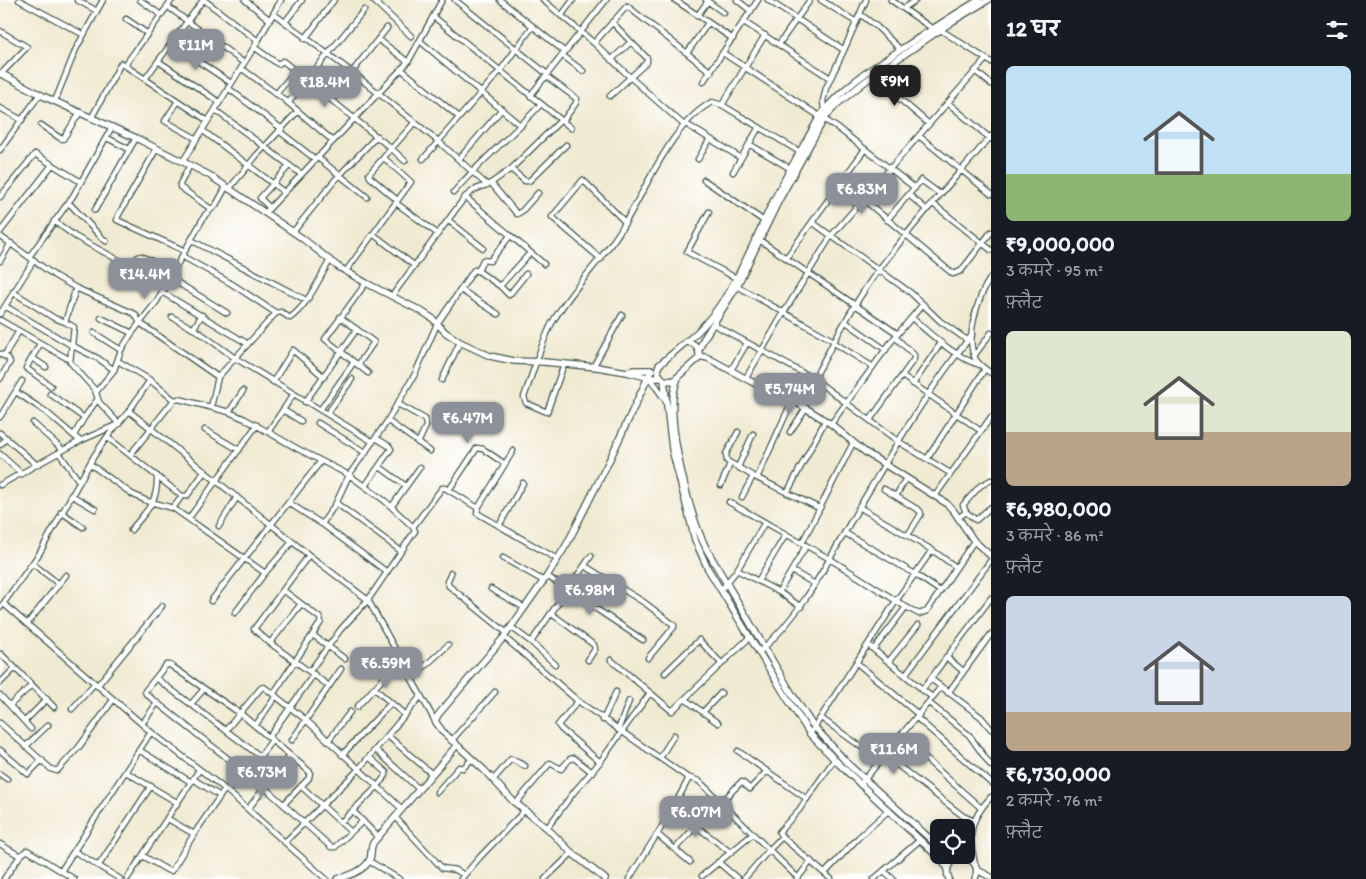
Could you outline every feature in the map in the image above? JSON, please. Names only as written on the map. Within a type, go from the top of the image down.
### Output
[{"type":"street","points":[[19,0],[84,35]]},
{"type":"street","points":[[77,0],[97,11]]},
{"type":"street","points":[[55,101],[74,54],[103,0]]},
{"type":"street","points":[[140,0],[161,15]]},
{"type":"street","points":[[125,65],[172,0]]},
{"type":"street","points":[[145,79],[204,0],[258,41]]},
{"type":"street","points":[[245,0],[270,20]]},
{"type":"street","points":[[183,162],[282,0]]},
{"type":"street","points":[[285,22],[302,0]]},
{"type":"street","points":[[305,39],[334,0]]},
{"type":"street","points":[[373,0],[411,36]]},
{"type":"street","points":[[265,213],[408,62],[441,2],[435,0]]},
{"type":"street","points":[[392,296],[465,197],[511,169],[562,120],[576,103],[577,99],[455,0]]},
{"type":"street","points":[[500,0],[533,26],[583,71]]},
{"type":"street","points":[[543,0],[685,125],[741,158]]},
{"type":"street","points":[[561,16],[574,0]]},
{"type":"street","points":[[530,96],[606,0]]},
{"type":"street","points":[[675,0],[733,39]]},
{"type":"street","points":[[737,0],[751,11]]},
{"type":"street","points":[[704,82],[758,0]]},
{"type":"street","points":[[768,0],[844,50]]},
{"type":"street","points":[[779,44],[810,0]]},
{"type":"street","points":[[821,0],[856,22]]},
{"type":"street","points":[[891,0],[991,62]]},
{"type":"street","points":[[904,8],[916,0]]},
{"type":"street","points":[[627,372],[657,369],[659,364],[700,331],[712,318],[736,278],[791,168],[822,118],[848,94],[970,2],[979,0]]},
{"type":"street","points":[[824,110],[844,90],[901,50],[936,28],[988,0]]},
{"type":"street","points":[[697,16],[707,1],[724,13]]},
{"type":"street","points":[[0,31],[27,47],[0,74],[157,148],[209,175],[293,232],[346,271],[421,311],[445,332],[460,342],[490,356],[514,361],[593,366],[648,378],[673,381],[699,353],[703,340],[737,286],[761,240],[779,200],[822,118],[824,110],[823,98],[830,78],[860,14],[864,1]]},
{"type":"street","points":[[167,6],[188,21],[333,141]]},
{"type":"street","points":[[594,43],[627,6],[711,72]]},
{"type":"street","points":[[288,103],[364,10]]},
{"type":"street","points":[[274,14],[415,122],[489,184],[517,214],[538,193]]},
{"type":"street","points":[[860,14],[876,26],[901,50]]},
{"type":"street","points":[[434,17],[571,128]]},
{"type":"street","points":[[126,19],[148,34]]},
{"type":"street","points":[[610,96],[646,64],[648,60],[612,22]]},
{"type":"street","points":[[744,22],[830,78]]},
{"type":"street","points":[[687,53],[708,23]]},
{"type":"street","points":[[423,159],[500,71],[533,26]]},
{"type":"street","points":[[352,72],[387,28]]},
{"type":"street","points":[[722,104],[764,35]]},
{"type":"street","points":[[378,39],[408,62]]},
{"type":"street","points":[[420,40],[521,126]]},
{"type":"street","points":[[611,60],[631,42]]},
{"type":"street","points":[[171,43],[230,86],[281,130],[367,197]]},
{"type":"street","points":[[254,47],[278,64],[283,61],[405,160]]},
{"type":"street","points":[[723,53],[822,118],[891,168],[915,188]]},
{"type":"street","points":[[746,378],[831,236],[986,59]]},
{"type":"street","points":[[158,61],[220,102]]},
{"type":"street","points":[[92,118],[121,63],[208,121]]},
{"type":"street","points":[[402,69],[459,117]]},
{"type":"street","points":[[276,94],[295,71]]},
{"type":"street","points":[[975,71],[991,84]]},
{"type":"street","points":[[873,76],[929,124]]},
{"type":"street","points":[[0,150],[40,94]]},
{"type":"street","points":[[178,101],[165,121],[197,139]]},
{"type":"street","points":[[564,364],[546,412],[526,403],[523,399],[546,335],[558,312],[601,259],[625,222],[662,156],[685,125],[710,102],[722,104],[800,152]]},
{"type":"street","points":[[790,432],[814,379],[855,305],[879,270],[932,203],[990,138],[948,103]]},
{"type":"street","points":[[454,192],[472,170],[521,126],[541,104]]},
{"type":"street","points":[[0,108],[22,120]]},
{"type":"street","points":[[459,159],[502,109]]},
{"type":"street","points":[[214,110],[301,174]]},
{"type":"street","points":[[96,392],[114,370],[121,350],[162,292],[205,215],[216,205],[228,188],[298,111]]},
{"type":"street","points":[[41,125],[63,139],[80,112]]},
{"type":"street","points":[[415,122],[369,175],[396,201],[438,234]]},
{"type":"street","points":[[29,257],[68,203],[112,127]]},
{"type":"street","points":[[733,172],[760,127]]},
{"type":"street","points":[[202,130],[284,192]]},
{"type":"street","points":[[293,232],[339,176],[377,136]]},
{"type":"street","points":[[919,136],[991,194]]},
{"type":"street","points":[[107,138],[129,149]]},
{"type":"street","points":[[95,210],[136,138]]},
{"type":"street","points":[[698,158],[710,139]]},
{"type":"street","points":[[749,144],[791,168]]},
{"type":"street","points":[[511,169],[525,181],[529,181],[566,145]]},
{"type":"street","points":[[157,148],[117,220],[185,251]]},
{"type":"street","points":[[786,258],[865,149]]},
{"type":"street","points":[[0,196],[35,154],[81,182]]},
{"type":"street","points":[[346,271],[411,182],[384,158]]},
{"type":"street","points":[[52,165],[0,234],[29,257],[76,288],[138,316],[140,323],[218,377]]},
{"type":"street","points":[[190,165],[180,187],[211,209]]},
{"type":"street","points":[[270,208],[260,199],[290,166]]},
{"type":"street","points":[[601,259],[552,217],[583,180],[625,222]]},
{"type":"street","points":[[704,180],[764,221]]},
{"type":"street","points":[[887,220],[922,180],[940,194]]},
{"type":"street","points":[[909,195],[927,210]]},
{"type":"street","points":[[465,197],[544,264]]},
{"type":"street","points":[[863,199],[953,274],[961,271],[991,232]]},
{"type":"street","points":[[68,203],[106,241]]},
{"type":"street","points":[[932,203],[991,250]]},
{"type":"street","points":[[709,212],[687,252],[736,278]]},
{"type":"street","points":[[448,220],[483,248]]},
{"type":"street","points":[[54,221],[81,240],[124,263],[129,264],[138,256],[141,256],[164,267],[171,276],[227,313]]},
{"type":"street","points":[[812,222],[879,270],[923,304],[940,321],[967,340]]},
{"type":"street","points":[[373,234],[414,266]]},
{"type":"street","points":[[478,271],[484,260],[490,261],[510,236]]},
{"type":"street","points":[[191,240],[306,300]]},
{"type":"street","points":[[761,240],[809,272],[897,336],[915,358],[870,420]]},
{"type":"street","points":[[0,261],[11,243]]},
{"type":"street","points":[[500,286],[530,253]]},
{"type":"street","points":[[182,256],[232,284],[276,313],[281,312],[290,318],[306,300],[330,260]]},
{"type":"street","points":[[0,314],[34,260]]},
{"type":"street","points":[[322,524],[336,503],[350,475],[388,421],[415,374],[438,324],[474,270],[500,286],[509,295],[526,274]]},
{"type":"street","points":[[980,365],[974,356],[972,335],[980,297],[991,277]]},
{"type":"street","points":[[366,283],[325,339],[368,373]]},
{"type":"street","points":[[737,286],[873,367]]},
{"type":"street","points":[[65,322],[76,288]]},
{"type":"street","points":[[461,290],[498,314]]},
{"type":"street","points":[[13,292],[54,318],[74,326],[70,360]]},
{"type":"street","points":[[162,292],[248,344]]},
{"type":"street","points":[[787,493],[828,422],[847,402],[923,304]]},
{"type":"street","points":[[5,306],[71,345],[99,359],[114,370]]},
{"type":"street","points":[[211,407],[218,377],[276,313]]},
{"type":"street","points":[[593,366],[622,315]]},
{"type":"street","points":[[193,329],[202,316]]},
{"type":"street","points":[[172,317],[305,402],[374,440],[389,446],[391,448],[380,467],[365,486]]},
{"type":"street","points":[[320,410],[374,342],[340,317]]},
{"type":"street","points":[[101,318],[132,333]]},
{"type":"street","points":[[912,318],[941,343],[991,373]]},
{"type":"street","points":[[0,320],[70,360],[96,392],[97,400],[118,424]]},
{"type":"street","points":[[846,322],[886,350]]},
{"type":"street","points":[[713,324],[814,379],[899,442],[950,473]]},
{"type":"street","points":[[305,402],[357,329]]},
{"type":"street","points":[[0,379],[10,362],[2,355],[18,331]]},
{"type":"street","points":[[94,333],[121,350]]},
{"type":"street","points":[[974,356],[991,333]]},
{"type":"street","points":[[759,652],[765,648],[801,607],[884,465],[928,395],[972,335]]},
{"type":"street","points":[[442,380],[460,342]]},
{"type":"street","points":[[686,342],[694,344],[699,353],[708,358],[803,406],[828,422],[884,465],[936,496],[950,507],[974,541],[991,556]]},
{"type":"street","points":[[731,370],[747,343]]},
{"type":"street","points":[[913,384],[941,343]]},
{"type":"street","points":[[40,344],[27,369],[51,386]]},
{"type":"street","points":[[273,382],[293,350],[324,377]]},
{"type":"street","points":[[32,358],[46,367]]},
{"type":"street","points":[[118,361],[150,380],[174,400]]},
{"type":"street","points":[[657,369],[663,379],[672,449],[695,540],[705,563],[810,734],[834,760],[930,839]]},
{"type":"street","points":[[927,459],[985,369]]},
{"type":"street","points":[[435,721],[508,632],[567,544],[608,463],[651,371]]},
{"type":"street","points":[[678,376],[673,399],[673,411],[679,457],[699,532],[707,550],[792,694],[815,727],[888,811],[948,868]]},
{"type":"street","points":[[902,376],[981,431]]},
{"type":"street","points":[[648,378],[666,401]]},
{"type":"street","points":[[150,380],[130,411],[107,437],[79,481],[33,564],[2,606],[27,624],[151,732],[225,788],[326,879]]},
{"type":"street","points":[[327,414],[352,380]]},
{"type":"street","points":[[0,417],[22,381]]},
{"type":"street","points":[[229,412],[243,391]]},
{"type":"street","points":[[16,392],[46,412],[80,441]]},
{"type":"street","points":[[50,394],[84,418]]},
{"type":"street","points":[[268,432],[294,395]]},
{"type":"street","points":[[130,454],[174,400],[179,399],[211,407],[229,412],[257,425],[350,475],[392,506],[413,527],[415,532],[368,600],[328,646],[271,739],[247,774]]},
{"type":"street","points":[[74,435],[97,400]]},
{"type":"street","points":[[742,497],[755,477],[792,401]]},
{"type":"street","points":[[398,404],[425,419],[426,426],[418,443]]},
{"type":"street","points":[[283,410],[301,421]]},
{"type":"street","points":[[130,411],[292,542],[368,600],[438,726],[516,803],[547,828],[572,853],[605,879]]},
{"type":"street","points":[[936,496],[950,473],[991,417]]},
{"type":"street","points":[[388,421],[430,451]]},
{"type":"street","points":[[318,422],[366,453]]},
{"type":"street","points":[[33,423],[61,452],[79,481]]},
{"type":"street","points":[[0,484],[22,474],[80,441],[118,424]]},
{"type":"street","points":[[189,518],[257,425]]},
{"type":"street","points":[[205,430],[239,450]]},
{"type":"street","points":[[738,432],[726,454],[725,459],[730,464],[819,508]]},
{"type":"street","points":[[0,433],[37,465]]},
{"type":"street","points":[[738,467],[753,434]]},
{"type":"street","points":[[107,437],[182,496]]},
{"type":"street","points":[[0,445],[7,438]]},
{"type":"street","points":[[779,592],[792,571],[819,508],[853,443]]},
{"type":"street","points":[[449,490],[477,448],[482,449],[505,464]]},
{"type":"street","points":[[513,451],[478,508],[477,513],[557,559]]},
{"type":"street","points":[[0,454],[22,474]]},
{"type":"street","points":[[211,601],[321,461]]},
{"type":"street","points":[[90,464],[132,494],[152,503],[173,508],[265,573]]},
{"type":"street","points":[[720,485],[730,464]]},
{"type":"street","points":[[380,467],[406,486]]},
{"type":"street","points":[[392,506],[420,467]]},
{"type":"street","points":[[173,508],[182,496],[187,496],[205,471]]},
{"type":"street","points":[[131,530],[152,503],[156,494],[157,476]]},
{"type":"street","points":[[896,496],[906,478]]},
{"type":"street","points":[[991,480],[980,486],[963,505],[966,512],[976,520],[991,506]]},
{"type":"street","points":[[498,526],[523,483]]},
{"type":"street","points":[[413,527],[440,490],[444,488],[478,508]]},
{"type":"street","points":[[884,489],[921,513],[908,535]]},
{"type":"street","points":[[72,495],[95,509]]},
{"type":"street","points":[[219,526],[237,497]]},
{"type":"street","points":[[729,502],[830,559],[920,614],[924,613],[974,541]]},
{"type":"street","points":[[288,503],[322,524],[387,572]]},
{"type":"street","points":[[336,503],[401,551]]},
{"type":"street","points":[[860,507],[908,535],[956,567]]},
{"type":"street","points":[[61,512],[83,527]]},
{"type":"street","points":[[958,518],[966,512]]},
{"type":"street","points":[[721,590],[737,570],[765,522]]},
{"type":"street","points":[[845,532],[916,574],[940,591]]},
{"type":"street","points":[[758,581],[786,534]]},
{"type":"street","points":[[235,613],[265,573],[292,542]]},
{"type":"street","points":[[810,734],[896,601],[932,550]]},
{"type":"street","points":[[309,555],[254,627],[255,631],[270,643],[296,660],[329,686]]},
{"type":"street","points":[[531,642],[586,566],[591,556]]},
{"type":"street","points":[[503,558],[569,589],[643,640]]},
{"type":"street","points":[[905,675],[991,560]]},
{"type":"street","points":[[33,564],[59,584]]},
{"type":"street","points":[[586,566],[645,603],[674,625],[648,658]]},
{"type":"street","points":[[737,570],[779,592],[801,607]]},
{"type":"street","points":[[792,571],[815,584]]},
{"type":"street","points":[[451,574],[447,582],[449,586],[508,632],[578,701],[620,732],[689,778],[699,781],[798,878],[811,861]]},
{"type":"street","points":[[27,624],[66,575]]},
{"type":"street","points":[[491,589],[524,608]]},
{"type":"street","points":[[255,726],[321,620],[283,590]]},
{"type":"street","points":[[922,690],[991,598]]},
{"type":"street","points":[[270,643],[301,604]]},
{"type":"street","points":[[72,709],[95,685],[162,606]]},
{"type":"street","points":[[874,649],[906,607]]},
{"type":"street","points":[[552,614],[594,645],[595,649],[588,660]]},
{"type":"street","points":[[889,661],[918,625]]},
{"type":"street","points":[[508,632],[531,642],[555,664]]},
{"type":"street","points":[[948,693],[991,634]]},
{"type":"street","points":[[313,635],[345,660]]},
{"type":"street","points":[[611,660],[672,711],[686,700],[750,637]]},
{"type":"street","points":[[665,673],[699,640],[722,664]]},
{"type":"street","points":[[412,678],[448,645]]},
{"type":"street","points":[[868,645],[933,698]]},
{"type":"street","points":[[1,654],[54,707]]},
{"type":"street","points":[[946,657],[963,671]]},
{"type":"street","points":[[357,707],[401,659]]},
{"type":"street","points":[[857,662],[991,783]]},
{"type":"street","points":[[284,804],[311,774],[240,714],[170,664],[166,665],[145,692],[264,787],[332,848],[363,821]]},
{"type":"street","points":[[0,683],[15,668]]},
{"type":"street","points":[[292,740],[341,669]]},
{"type":"street","points":[[0,674],[4,679]]},
{"type":"street","points":[[156,679],[260,756]]},
{"type":"street","points":[[931,679],[981,717],[991,729]]},
{"type":"street","points":[[10,705],[32,685]]},
{"type":"street","points":[[226,730],[264,686],[306,720],[402,809]]},
{"type":"street","points":[[862,782],[941,687]]},
{"type":"street","points":[[192,704],[204,688]]},
{"type":"street","points":[[374,688],[405,715]]},
{"type":"street","points":[[452,741],[495,692]]},
{"type":"street","points":[[603,720],[616,692]]},
{"type":"street","points":[[547,828],[600,762],[650,693]]},
{"type":"street","points":[[703,712],[721,693]]},
{"type":"street","points":[[0,695],[31,729]]},
{"type":"street","points":[[285,842],[358,770],[421,696]]},
{"type":"street","points":[[25,721],[46,699]]},
{"type":"street","points":[[0,723],[54,771],[60,769],[80,747],[113,700]]},
{"type":"street","points":[[686,700],[718,723]]},
{"type":"street","points":[[578,701],[558,725],[600,762]]},
{"type":"street","points":[[620,732],[629,701]]},
{"type":"street","points":[[142,724],[157,703]]},
{"type":"street","points":[[342,755],[391,703]]},
{"type":"street","points":[[928,703],[969,735],[991,766]]},
{"type":"street","points":[[328,741],[350,712]]},
{"type":"street","points":[[821,718],[860,746],[884,756],[970,819]]},
{"type":"street","points":[[26,746],[48,725]]},
{"type":"street","points":[[61,871],[151,732]]},
{"type":"street","points":[[660,758],[674,735]]},
{"type":"street","points":[[388,736],[432,774]]},
{"type":"street","points":[[900,737],[981,808]]},
{"type":"street","points":[[338,879],[351,877],[369,861],[371,847],[378,837],[457,745]]},
{"type":"street","points":[[0,750],[28,774],[42,760]]},
{"type":"street","points":[[139,750],[220,796]]},
{"type":"street","points":[[376,750],[420,789]]},
{"type":"street","points":[[738,751],[807,799]]},
{"type":"street","points":[[248,809],[290,755]]},
{"type":"street","points":[[341,822],[377,787],[387,774],[369,757]]},
{"type":"street","points":[[516,803],[550,763],[561,769],[570,759],[574,758],[592,772]]},
{"type":"street","points":[[437,792],[459,767],[463,768],[472,759]]},
{"type":"street","points":[[493,780],[511,759],[525,766]]},
{"type":"street","points":[[831,879],[782,837],[780,831],[807,799],[834,760]]},
{"type":"street","points":[[128,879],[199,770]]},
{"type":"street","points":[[721,803],[740,783],[743,783],[749,789],[752,788],[767,771]]},
{"type":"street","points":[[126,772],[178,803]]},
{"type":"street","points":[[0,774],[7,779]]},
{"type":"street","points":[[629,879],[658,835],[689,778]]},
{"type":"street","points":[[99,866],[151,786]]},
{"type":"street","points":[[301,786],[351,832]]},
{"type":"street","points":[[143,856],[171,871],[225,788]]},
{"type":"street","points":[[975,819],[981,808],[991,797]]},
{"type":"street","points":[[395,817],[442,868],[456,870],[462,877],[525,810]]},
{"type":"street","points":[[353,811],[378,837]]},
{"type":"street","points":[[825,874],[858,838],[888,811]]},
{"type":"street","points":[[671,812],[696,826],[730,852]]},
{"type":"street","points":[[168,818],[194,834]]},
{"type":"street","points":[[675,849],[696,826]]},
{"type":"street","points":[[702,876],[752,834]]},
{"type":"street","points":[[658,835],[690,862]]},
{"type":"street","points":[[744,879],[782,837]]},
{"type":"street","points":[[874,879],[920,840]]},
{"type":"street","points":[[0,844],[20,856]]},
{"type":"street","points":[[4,879],[24,851],[28,850],[74,879]]},
{"type":"street","points":[[74,850],[120,879]]},
{"type":"street","points":[[545,879],[572,853]]},
{"type":"street","points":[[369,861],[399,879]]},
{"type":"street","points":[[718,862],[738,879]]},
{"type":"street","points":[[975,863],[975,879]]},
{"type":"street","points":[[948,879],[950,864]]},
{"type":"street","points":[[972,864],[991,877]]},
{"type":"street","points":[[884,871],[893,879]]}]
